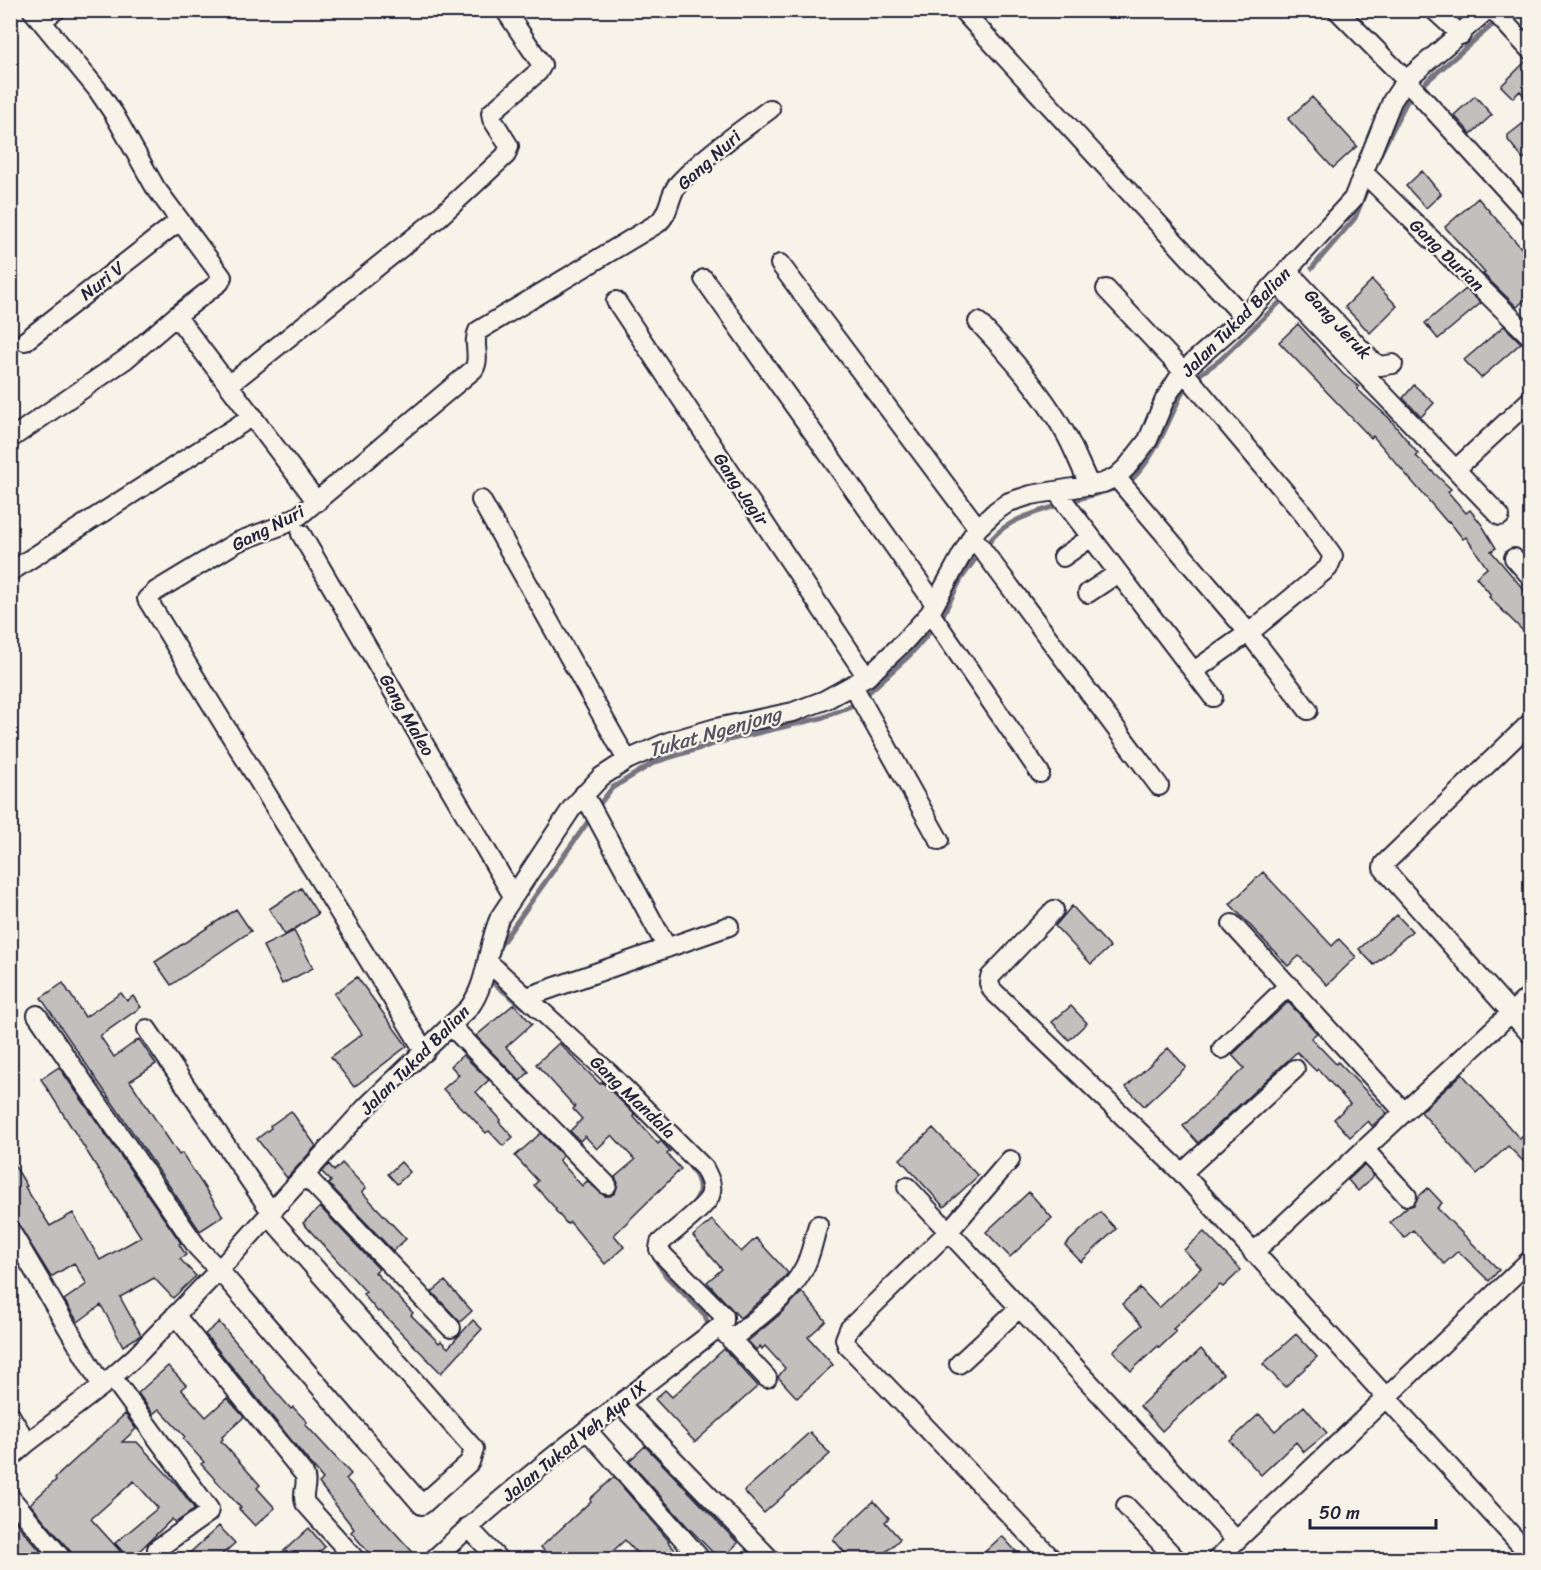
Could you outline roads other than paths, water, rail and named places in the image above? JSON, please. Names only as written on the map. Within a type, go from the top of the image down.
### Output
[{"type":"street","points":[[10,440],[126,359],[220,282],[222,277],[154,187],[114,114],[97,89],[36,16],[56,10]]},
{"type":"street","points":[[230,384],[437,219],[506,155],[509,146],[491,114],[538,72],[542,65],[505,10]]},
{"type":"street","points":[[962,10],[1244,317]]},
{"type":"street","points":[[1337,10],[1406,80],[1530,216]]},
{"type":"street","points":[[1434,10],[1461,35]]},
{"type":"street","name":"Jalan Tukad Balian","points":[[10,1458],[107,1382],[135,1357],[270,1215],[366,1107],[452,1026],[477,997],[484,980],[493,932],[513,896],[555,831],[584,794],[601,777],[627,760],[689,735],[793,712],[816,703],[864,678],[909,637],[932,609],[975,532],[1009,502],[1031,495],[1090,486],[1116,477],[1128,467],[1148,440],[1162,404],[1183,371],[1244,317],[1353,199],[1392,101],[1406,80],[1461,35],[1487,10]]},
{"type":"street","points":[[1493,10],[1530,50]]},
{"type":"street","name":"Gang Nuri","points":[[425,1052],[147,602],[149,595],[237,542],[280,526],[317,502],[474,369],[478,362],[476,337],[478,331],[658,223],[667,214],[672,196],[679,183],[770,109]]},
{"type":"street","name":"Gang Durian","points":[[1364,173],[1530,336]]},
{"type":"street","name":"Nuri V","points":[[25,341],[179,222]]},
{"type":"street","points":[[780,264],[1159,786]]},
{"type":"street","points":[[1282,277],[1500,516]]},
{"type":"street","name":"Gang Jeruk","points":[[1282,277],[1371,360],[1380,366],[1394,364]]},
{"type":"street","points":[[704,279],[932,609],[1040,773]]},
{"type":"street","points":[[1106,289],[1183,371],[1305,516],[1333,556],[1328,568],[1248,632],[1194,671]]},
{"type":"street","name":"Gang Jagir","points":[[616,302],[864,678]]},
{"type":"street","points":[[177,316],[317,502]]},
{"type":"street","points":[[978,322],[1014,360],[1039,392],[1065,432],[1090,486]]},
{"type":"street","points":[[1456,469],[1530,399]]},
{"type":"street","points":[[10,572],[253,416]]},
{"type":"street","name":"Gang Jagir","points":[[734,462],[864,678]]},
{"type":"street","points":[[1116,477],[1248,632],[1308,710]]},
{"type":"street","points":[[1056,491],[1213,697]]},
{"type":"street","points":[[481,500],[627,760]]},
{"type":"street","name":"Gang Maleo","points":[[301,534],[513,896]]},
{"type":"street","points":[[1064,557],[1090,538]]},
{"type":"street","points":[[1514,558],[1530,576]]},
{"type":"street","points":[[1088,593],[1118,573]]},
{"type":"street","points":[[864,678],[939,840]]},
{"type":"street","points":[[1530,723],[1384,864],[1383,868],[1530,1034]]},
{"type":"street","points":[[584,794],[667,948]]},
{"type":"street","points":[[1054,910],[990,977],[990,987],[1182,1173],[1526,1554]]},
{"type":"street","points":[[1232,924],[1404,1112]]},
{"type":"street","points":[[527,997],[729,926]]},
{"type":"street","name":"Gang Mandala","points":[[488,962],[609,1073],[693,1156],[707,1174],[711,1184],[711,1195],[705,1204],[660,1243],[659,1249],[724,1316],[725,1333]]},
{"type":"street","points":[[1222,1048],[1289,985]]},
{"type":"street","points":[[1253,1252],[1530,995]]},
{"type":"street","points":[[38,1014],[197,1247],[422,1505],[470,1462],[474,1449],[270,1215],[147,1029]]},
{"type":"street","points":[[452,1026],[607,1185]]},
{"type":"street","points":[[1182,1173],[1295,1069]]},
{"type":"street","points":[[1364,1149],[1407,1196]]},
{"type":"street","points":[[1010,1160],[949,1232],[849,1329],[846,1342],[1053,1560]]},
{"type":"street","points":[[305,1175],[451,1328]]},
{"type":"street","points":[[907,1187],[1236,1540]]},
{"type":"street","name":"Jalan Tukad Yeh Aya IX","points":[[433,1560],[468,1527],[620,1404],[783,1295],[804,1270],[818,1225]]},
{"type":"street","points":[[10,1230],[107,1382],[209,1509],[208,1513],[158,1549]]},
{"type":"street","points":[[1216,1560],[1530,1260]]},
{"type":"street","points":[[959,1364],[1019,1308]]},
{"type":"street","points":[[175,1315],[304,1474],[305,1503],[356,1560]]},
{"type":"street","points":[[725,1333],[767,1378]]},
{"type":"street","points":[[620,1404],[771,1560]]},
{"type":"street","points":[[10,1415],[27,1443]]},
{"type":"street","points":[[587,1430],[699,1557]]},
{"type":"street","points":[[10,1497],[63,1560]]},
{"type":"street","points":[[1126,1506],[1177,1560]]},
{"type":"street","points":[[468,1527],[499,1560]]},
{"type":"waterway","name":"Tukat Ngenjong","points":[[1426,82],[1491,26]]},
{"type":"waterway","name":"Tukat Ngenjong","points":[[1378,159],[1407,101]]},
{"type":"waterway","name":"Tukat Ngenjong","points":[[1312,268],[1355,218],[1367,189]]},
{"type":"waterway","name":"Tukat Ngenjong","points":[[1199,375],[1220,360],[1279,303]]},
{"type":"waterway","name":"Tukat Ngenjong","points":[[1128,483],[1153,452],[1183,391]]},
{"type":"waterway","name":"Tukat Ngenjong","points":[[1071,501],[1117,488]]},
{"type":"waterway","name":"Tukat Ngenjong","points":[[987,545],[1009,524],[1056,506]]},
{"type":"waterway","name":"Tukat Ngenjong","points":[[941,619],[961,579],[978,555]]},
{"type":"waterway","name":"Tukat Ngenjong","points":[[867,694],[909,656],[928,634]]},
{"type":"waterway","name":"Tukat Ngenjong","points":[[599,805],[612,788],[655,762],[720,742],[821,718],[851,706]]},
{"type":"waterway","name":"Tukat Ngenjong","points":[[498,952],[499,947],[587,823]]},
{"type":"waterway","points":[[494,973],[492,982],[531,1013]]},
{"type":"waterway","points":[[687,1163],[694,1172],[699,1187],[694,1202]]},
{"type":"waterway","points":[[655,1259],[666,1276],[705,1315],[709,1328]]}]
